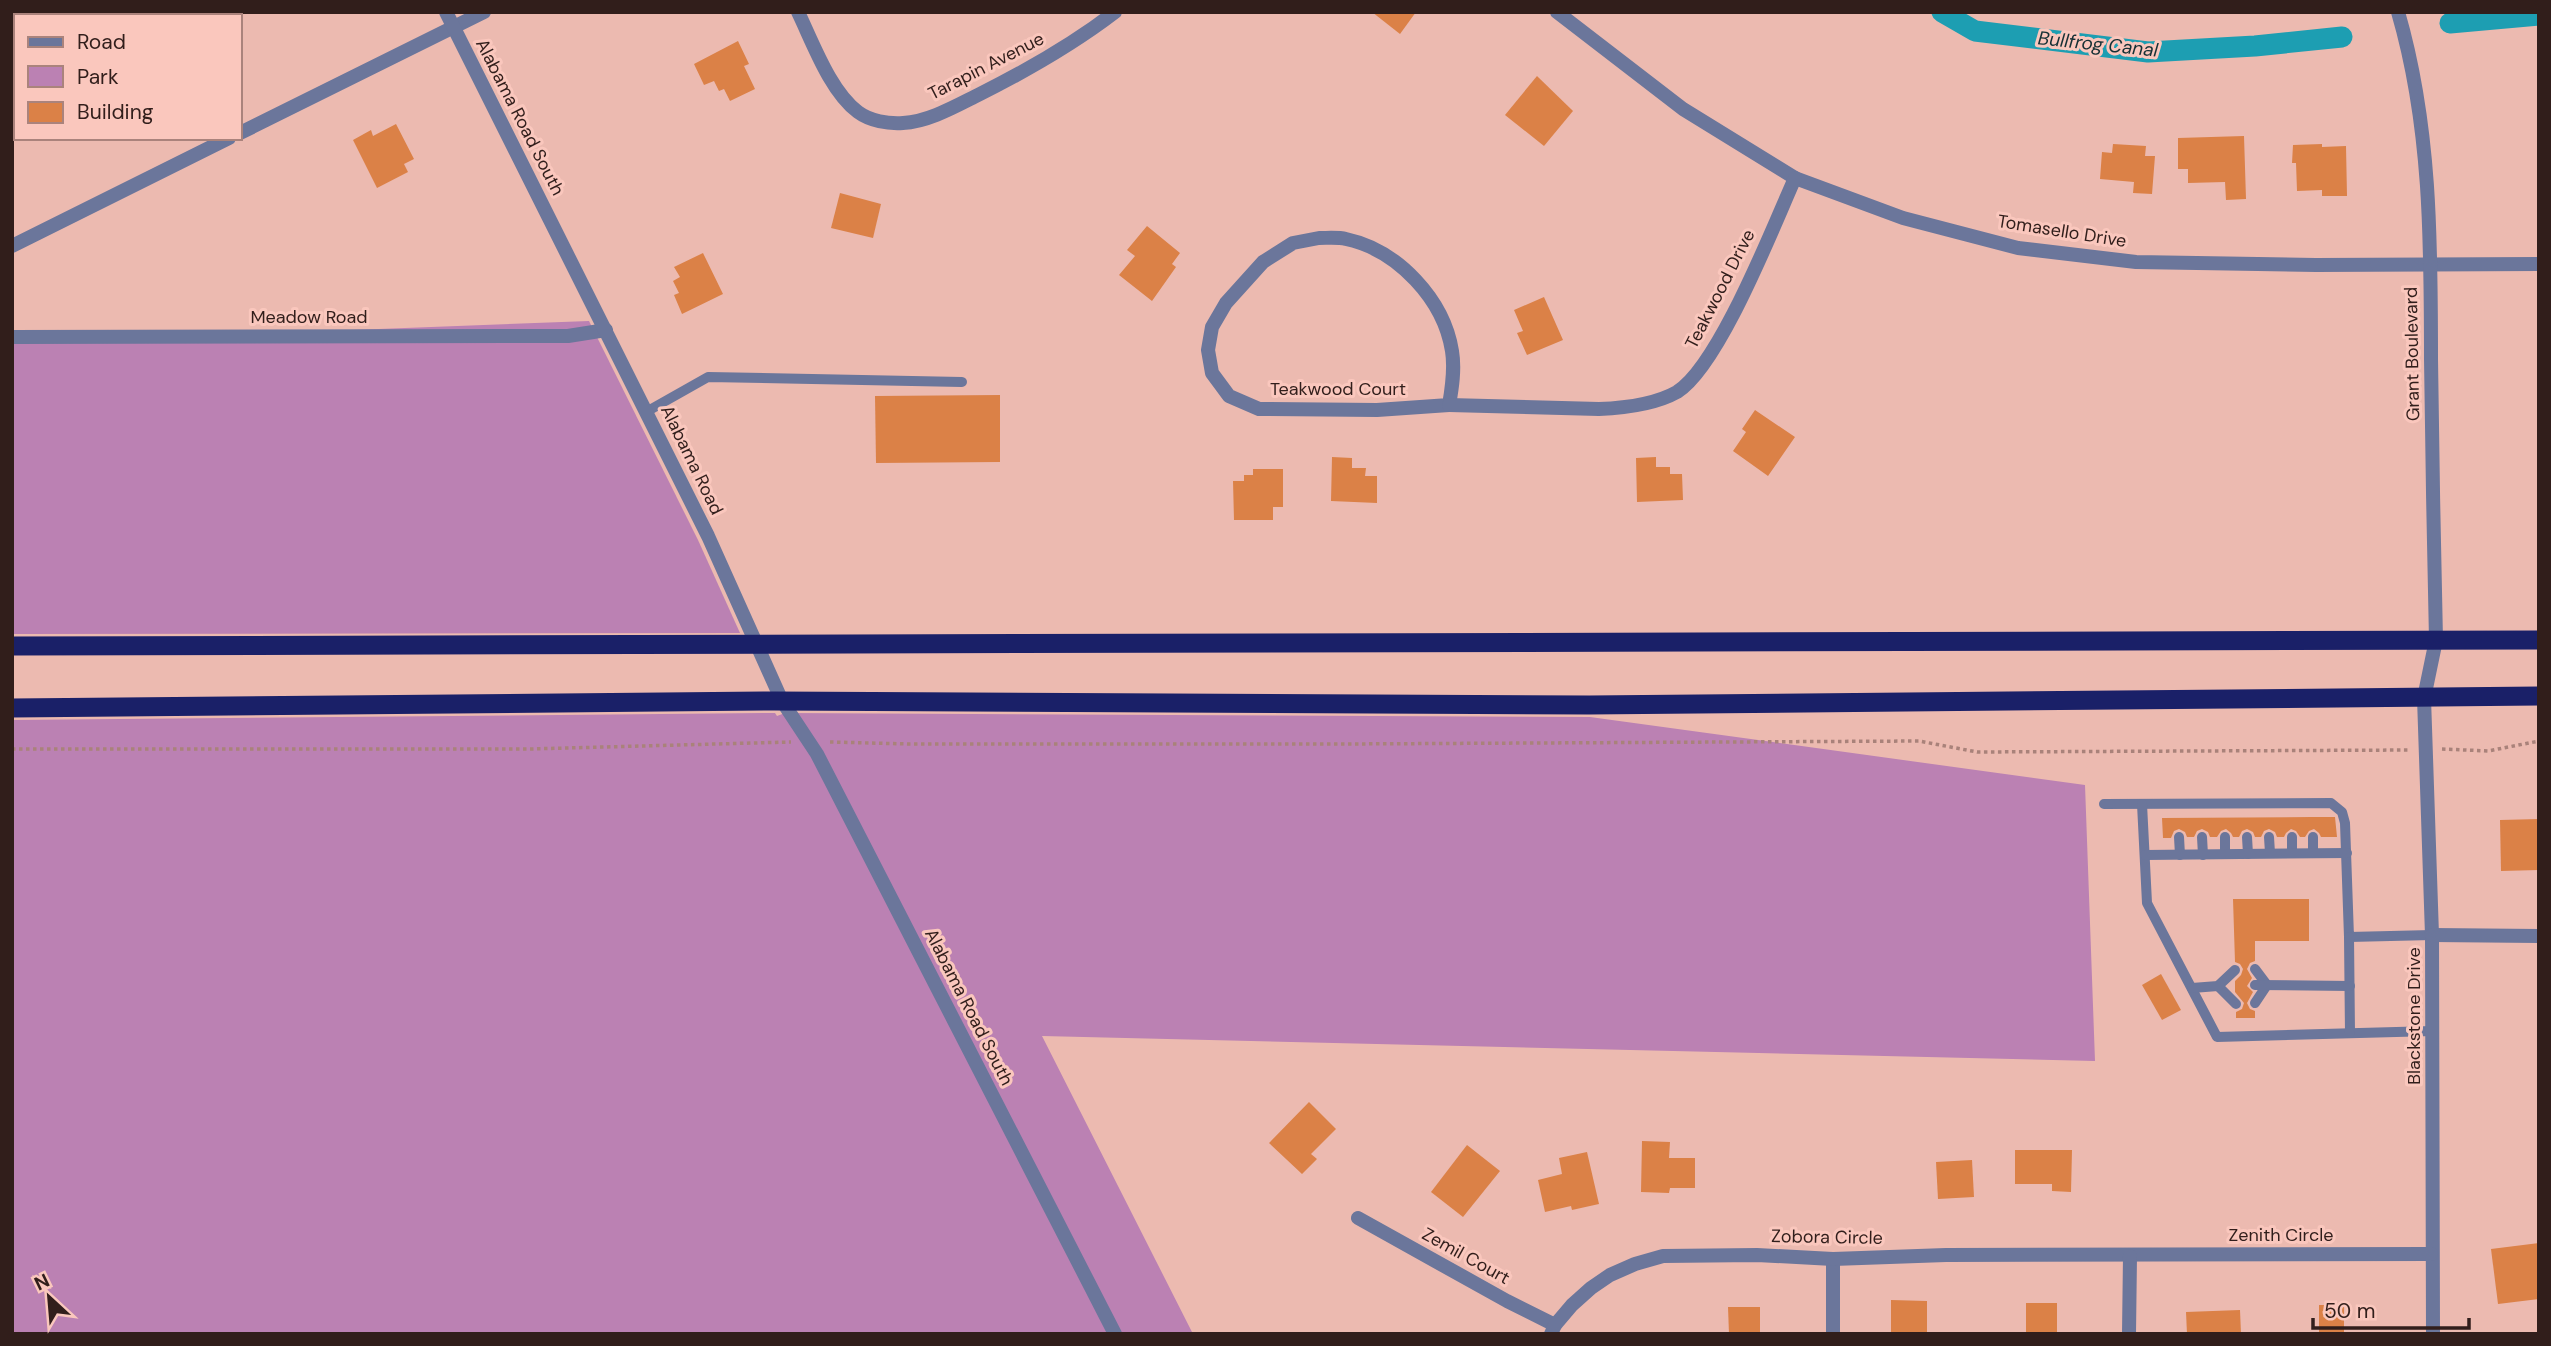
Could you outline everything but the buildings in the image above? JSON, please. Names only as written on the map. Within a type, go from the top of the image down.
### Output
[{"type":"highway","points":[[12,646],[2539,640]]},
{"type":"highway","points":[[12,708],[782,701],[1589,705],[2539,696]]},
{"type":"street","name":"Alabama Road South","points":[[446,12],[560,239]]},
{"type":"street","points":[[242,132],[484,12]]},
{"type":"street","name":"Tarapin Avenue","points":[[798,12],[841,96],[859,113],[880,122],[905,123],[957,106],[1014,77],[1085,35],[1115,12]]},
{"type":"street","name":"Tomasello Drive","points":[[1557,12],[1683,109],[1795,178],[1903,218],[2018,248],[2136,262],[2316,265],[2539,264]]},
{"type":"street","name":"Grant Boulevard","points":[[2398,12],[2414,81],[2428,184],[2436,640],[2424,698]]},
{"type":"street","points":[[12,246],[225,140]]},
{"type":"street","name":"Teakwood Drive","points":[[1449,405],[1621,408],[1652,402],[1676,392],[1696,376],[1709,358],[1746,287],[1795,178]]},
{"type":"street","name":"Teakwood Court","points":[[1319,238],[1345,238],[1371,247],[1394,261],[1432,299],[1445,324],[1452,352],[1453,383],[1449,405],[1377,410],[1259,409],[1228,396],[1212,373],[1208,350],[1212,327],[1226,303],[1263,262],[1293,243],[1319,238]]},
{"type":"street","name":"Alabama Road","points":[[560,239],[708,536],[782,701]]},
{"type":"street","name":"Meadow Road","points":[[12,337],[568,336],[606,330]]},
{"type":"street","name":"Blackstone Drive","points":[[2424,698],[2432,935],[2432,1334]]},
{"type":"street","name":"Alabama Road South","points":[[782,701],[817,754],[1115,1334]]},
{"type":"street","points":[[2432,935],[2539,936]]},
{"type":"street","name":"Zemil Court","points":[[1359,1218],[1553,1329]]},
{"type":"street","name":"Zenith Circle","points":[[2130,1256],[2431,1254]]},
{"type":"street","name":"Zobora Circle","points":[[1553,1329],[1591,1287],[1635,1264],[1663,1256],[1757,1255],[1833,1259],[1946,1255],[2130,1256]]},
{"type":"street","points":[[2129,1334],[2130,1256]]},
{"type":"street","points":[[1833,1259],[1833,1334]]},
{"type":"lane","points":[[646,412],[708,377],[962,382]]},
{"type":"lane","points":[[2223,803],[2224,817]]},
{"type":"lane","points":[[2245,803],[2246,817]]},
{"type":"lane","points":[[2268,803],[2268,817]]},
{"type":"lane","points":[[2291,803],[2291,817]]},
{"type":"lane","points":[[2104,804],[2330,803],[2342,812],[2346,823],[2350,1033]]},
{"type":"lane","points":[[2142,804],[2147,903],[2217,1037],[2433,1031]]},
{"type":"lane","points":[[2178,804],[2179,817]]},
{"type":"lane","points":[[2202,804],[2202,818]]},
{"type":"lane","points":[[2312,804],[2312,817]]},
{"type":"lane","points":[[2225,837],[2225,854]]},
{"type":"lane","points":[[2269,837],[2270,853]]},
{"type":"lane","points":[[2291,837],[2292,853]]},
{"type":"lane","points":[[2313,837],[2313,853]]},
{"type":"lane","points":[[2179,838],[2180,855]]},
{"type":"lane","points":[[2202,838],[2203,855]]},
{"type":"lane","points":[[2247,838],[2248,854]]},
{"type":"lane","points":[[2145,855],[2347,853]]},
{"type":"lane","points":[[2349,937],[2432,935]]},
{"type":"lane","points":[[2255,969],[2267,985]]},
{"type":"lane","points":[[2218,986],[2235,970]]},
{"type":"lane","points":[[2255,985],[2350,986]]},
{"type":"lane","points":[[2255,1003],[2267,985]]},
{"type":"lane","points":[[2218,986],[2236,1004]]},
{"type":"lane","points":[[2192,988],[2235,986]]},
{"type":"path","points":[[871,741],[910,744],[1919,741],[1978,752],[2390,750]]},
{"type":"path","points":[[2447,749],[2488,751],[2539,741]]},
{"type":"path","points":[[12,749],[529,748],[789,742]]},
{"type":"green space","points":[[589,321],[698,540],[740,633],[12,634],[12,343]]},
{"type":"green space","points":[[775,713],[777,716],[785,713],[1590,717],[2085,785],[2095,1061],[1042,1036],[1193,1334],[12,1334],[12,720]]},
{"type":"waterway","name":"Bullfrog Canal","points":[[1942,12],[1975,31],[2148,52],[2255,46],[2342,37]]},
{"type":"waterway","name":"Bullfrog Canal","points":[[2450,23],[2539,15]]}]
